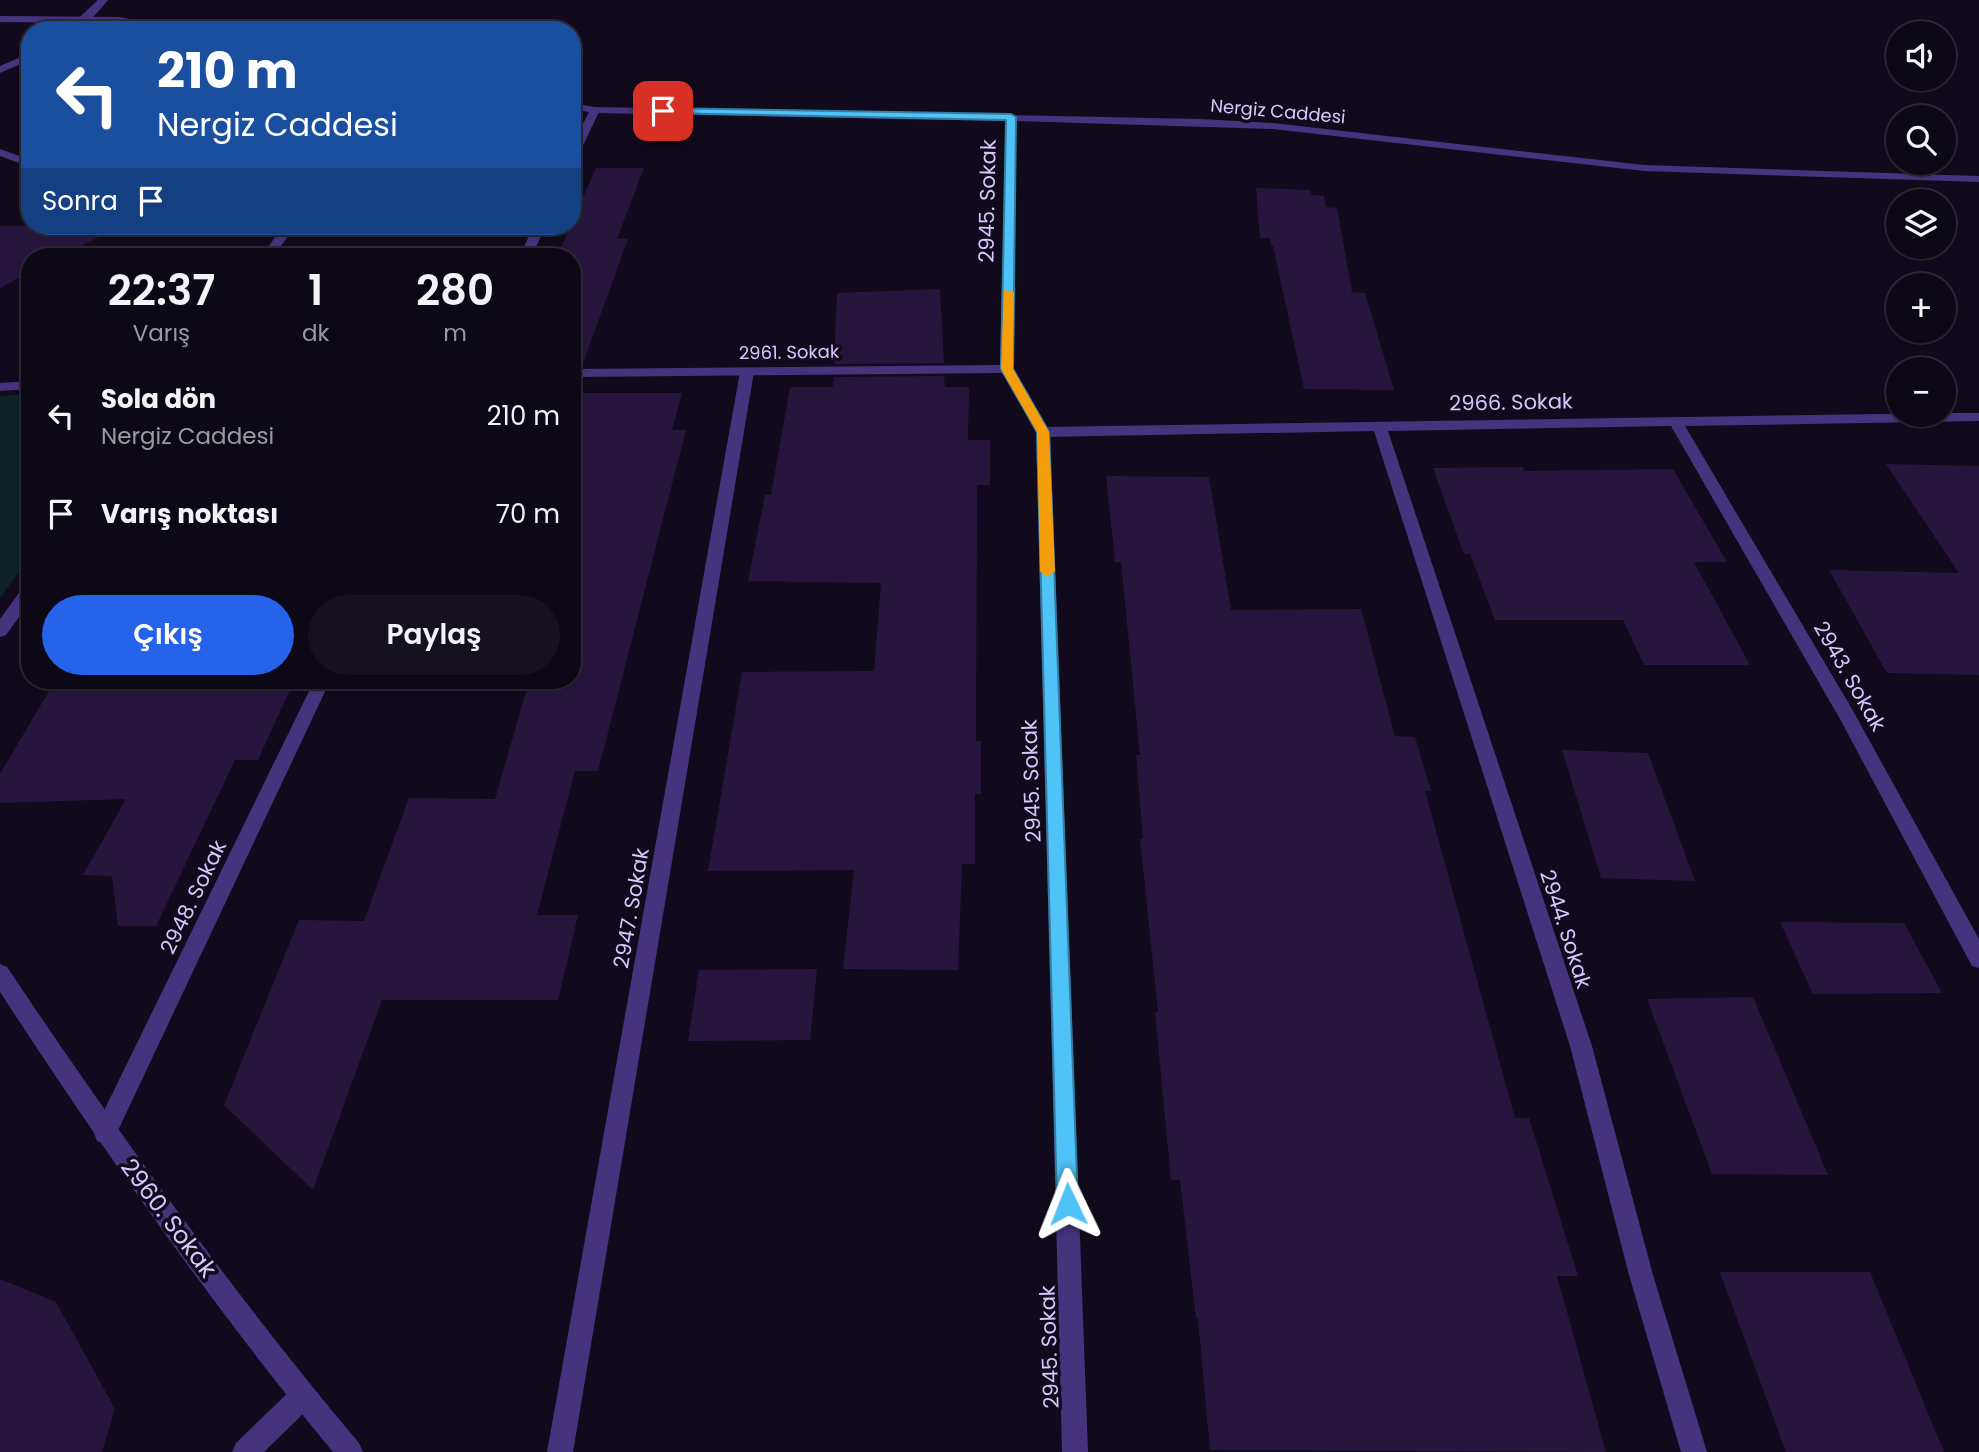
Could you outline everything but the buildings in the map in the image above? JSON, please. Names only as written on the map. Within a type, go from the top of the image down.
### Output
[{"type":"street","points":[[83,21],[103,0]]},
{"type":"street","points":[[0,19],[87,18],[112,21]]},
{"type":"street","points":[[0,70],[21,60]]},
{"type":"street","name":"Nergiz Caddesi","points":[[581,108],[1273,126],[1644,168],[1979,179]]},
{"type":"street","points":[[581,140],[596,110]]},
{"type":"street","name":"2945. Sokak","points":[[1011,117],[1007,369],[1043,432],[1075,1452]]},
{"type":"street","points":[[0,152],[21,160]]},
{"type":"street","name":"2961. Sokak","points":[[581,373],[1007,369]]},
{"type":"street","name":"2947. Sokak","points":[[560,1452],[747,372]]},
{"type":"street","points":[[0,387],[21,386]]},
{"type":"street","name":"2966. Sokak","points":[[1043,432],[1979,417]]},
{"type":"street","name":"2943. Sokak","points":[[1674,421],[1846,714],[1979,959]]},
{"type":"street","name":"2944. Sokak","points":[[1379,426],[1581,1046],[1641,1275],[1694,1452]]},
{"type":"street","points":[[0,631],[21,602]]},
{"type":"street","name":"2948. Sokak","points":[[105,1133],[318,689]]},
{"type":"street","name":"2960. Sokak","points":[[0,974],[105,1133],[303,1396],[350,1452]]},
{"type":"street","points":[[245,1452],[303,1396]]},
{"type":"green space","points":[[21,395],[21,569],[0,598],[0,396]]},
{"type":"slow traffic","points":[[1008,292],[1007,369],[1043,432],[1047,571]]},
{"type":"route","points":[[663,111],[1011,117],[1007,369],[1043,432],[1068,1204]]}]
